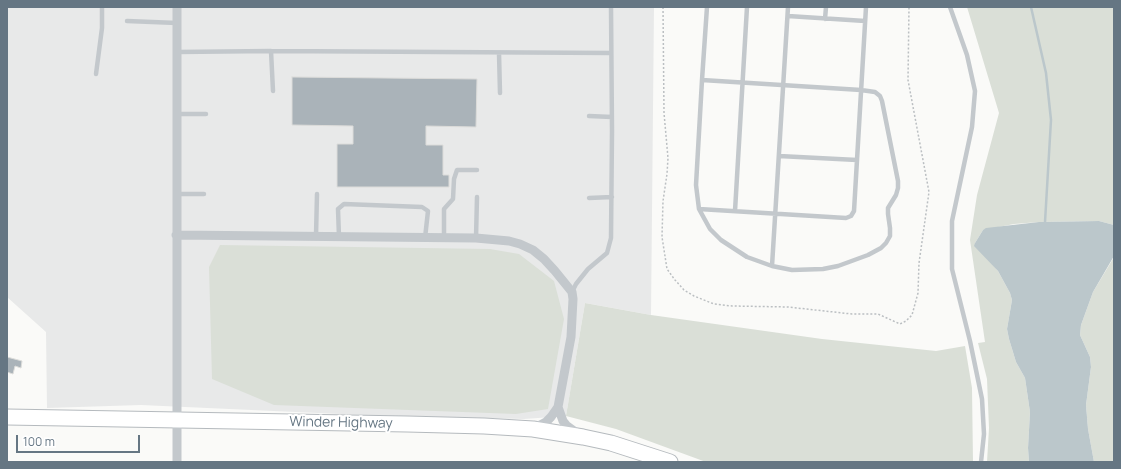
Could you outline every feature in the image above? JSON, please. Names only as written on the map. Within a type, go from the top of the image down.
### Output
[{"type":"main road","name":"Winder Highway","points":[[7,417],[484,426],[533,429],[611,443],[670,462]]},
{"type":"street","points":[[177,7],[177,462]]},
{"type":"street","points":[[176,235],[476,238],[509,241],[533,250],[556,271],[572,292],[570,337],[558,407],[554,414],[546,422],[533,429]]},
{"type":"street","points":[[558,407],[560,415],[567,426],[583,437]]},
{"type":"lane","points":[[96,74],[102,28],[102,7]]},
{"type":"lane","points":[[572,292],[576,284],[588,269],[607,253],[611,238],[611,7]]},
{"type":"lane","points":[[702,80],[861,90],[875,92],[880,96],[898,181],[896,195],[888,208],[890,236],[886,243],[881,248],[868,255],[838,266],[808,270],[792,270],[772,266],[747,257],[721,240],[710,229],[699,209],[696,185],[702,80],[707,7]]},
{"type":"lane","points":[[735,211],[747,7]]},
{"type":"lane","points":[[772,266],[788,7]]},
{"type":"lane","points":[[825,19],[826,7]]},
{"type":"lane","points":[[699,209],[846,218],[851,216],[854,211],[866,7]]},
{"type":"lane","points":[[950,7],[967,55],[975,91],[972,127],[952,221],[952,269],[970,341],[982,399],[984,434],[981,462]]},
{"type":"lane","points":[[788,16],[865,21]]},
{"type":"lane","points":[[127,21],[177,23]]},
{"type":"lane","points":[[271,51],[273,91]]},
{"type":"lane","points":[[177,52],[499,52],[611,54]]},
{"type":"lane","points":[[499,52],[500,93]]},
{"type":"lane","points":[[177,114],[206,114]]},
{"type":"lane","points":[[589,116],[612,117]]},
{"type":"lane","points":[[779,156],[857,160]]},
{"type":"lane","points":[[444,238],[444,209],[453,198],[454,179],[457,170],[477,170]]},
{"type":"lane","points":[[177,194],[204,194]]},
{"type":"lane","points":[[316,236],[317,194]]},
{"type":"lane","points":[[476,197],[476,238]]},
{"type":"lane","points":[[589,198],[612,197]]},
{"type":"lane","points":[[339,237],[338,209],[344,204],[422,207],[428,211],[425,238]]},
{"type":"path","points":[[663,7],[664,114],[668,158],[667,174],[662,200],[662,237],[667,270],[684,290],[694,296],[714,304],[732,306],[788,306],[852,314],[878,314],[900,324],[912,315],[918,293],[919,263],[929,192],[908,80],[909,7]]},
{"type":"shaded area","points":[[7,7],[654,7],[651,315],[585,303],[566,416],[524,419],[362,415],[141,405],[47,408],[46,332],[7,297]]},
{"type":"shaded area","points":[[967,7],[1114,7],[1114,225],[1099,221],[1014,224],[983,230],[975,243],[998,271],[1010,293],[1012,300],[1007,329],[1016,362],[1025,378],[1030,412],[1028,448],[1029,462],[987,462],[989,428],[987,379],[978,343],[985,342],[970,240],[977,195],[999,113]]},
{"type":"shaded area","points":[[1099,221],[1114,225],[1114,256],[1093,292],[1081,325],[1080,335],[1090,357],[1091,367],[1086,405],[1088,429],[1094,462],[1029,462],[1028,448],[1030,412],[1025,378],[1016,362],[1007,329],[1012,300],[1010,293],[998,271],[974,246],[983,230],[986,228],[1039,222]]},
{"type":"shaded area","points":[[220,245],[490,249],[519,254],[554,281],[564,319],[548,409],[516,414],[274,405],[212,379],[209,267]]},
{"type":"shaded area","points":[[1114,257],[1114,462],[1094,462],[1088,429],[1086,405],[1091,367],[1090,357],[1080,335],[1081,325],[1093,292]]},
{"type":"shaded area","points":[[585,303],[651,315],[822,339],[936,351],[965,346],[972,388],[973,462],[706,462],[616,429],[566,416]]},
{"type":"building","points":[[292,77],[477,79],[476,127],[426,126],[426,145],[443,145],[443,175],[449,175],[449,187],[337,187],[337,144],[353,144],[353,126],[292,125]]},
{"type":"building","points":[[7,357],[22,361],[21,368],[15,366],[13,374],[7,372]]},
{"type":"waterway","points":[[1031,7],[1046,73],[1051,120],[1045,222]]}]
